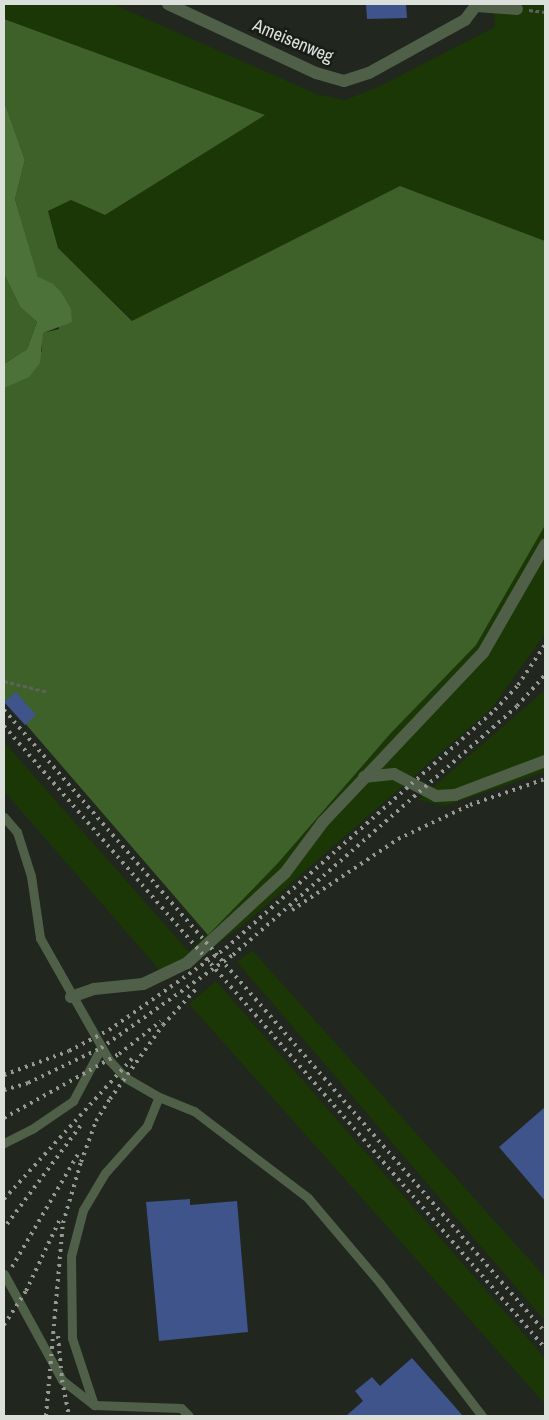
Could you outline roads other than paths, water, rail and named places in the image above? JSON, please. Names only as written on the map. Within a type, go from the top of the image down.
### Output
[{"type":"street","name":"Ameisenweg","points":[[168,4],[316,73],[344,81],[369,73],[465,20],[477,5]]},
{"type":"street","points":[[477,5],[517,9]]},
{"type":"street","points":[[71,997],[94,989],[143,984],[187,963],[285,873],[323,822],[483,653],[545,545]]},
{"type":"street","points":[[364,778],[394,774],[436,796],[455,795],[545,761]]},
{"type":"lane","points":[[4,817],[17,832],[31,876],[40,938],[71,997],[101,1048],[126,1078],[159,1097],[194,1111],[308,1198],[380,1283],[482,1416]]},
{"type":"lane","points":[[4,1143],[32,1129],[73,1101],[101,1048]]},
{"type":"lane","points":[[94,1405],[72,1338],[71,1256],[83,1210],[105,1173],[147,1126],[159,1097]]},
{"type":"lane","points":[[4,1274],[50,1365],[62,1380],[94,1405],[181,1408],[189,1416]]},
{"type":"railway","points":[[4,1075],[69,1051],[109,1030],[226,948],[495,710],[518,685],[545,645]]},
{"type":"railway","points":[[4,1090],[28,1083],[101,1048],[233,955],[517,706],[545,675]]},
{"type":"railway","points":[[4,710],[545,1332]]},
{"type":"railway","points":[[4,726],[545,1348]]},
{"type":"railway","points":[[292,910],[398,839],[470,805],[545,779]]},
{"type":"railway","points":[[46,1416],[63,1223],[81,1162],[96,1121],[110,1099],[163,1025],[198,987]]},
{"type":"railway","points":[[4,1118],[119,1054],[161,1021]]},
{"type":"railway","points":[[4,1199],[132,1059]]},
{"type":"railway","points":[[7,1224],[81,1125]]},
{"type":"railway","points":[[12,1267],[78,1154]]},
{"type":"railway","points":[[4,1325],[26,1291],[60,1219]]},
{"type":"railway","points":[[58,1336],[62,1380],[69,1416]]}]
